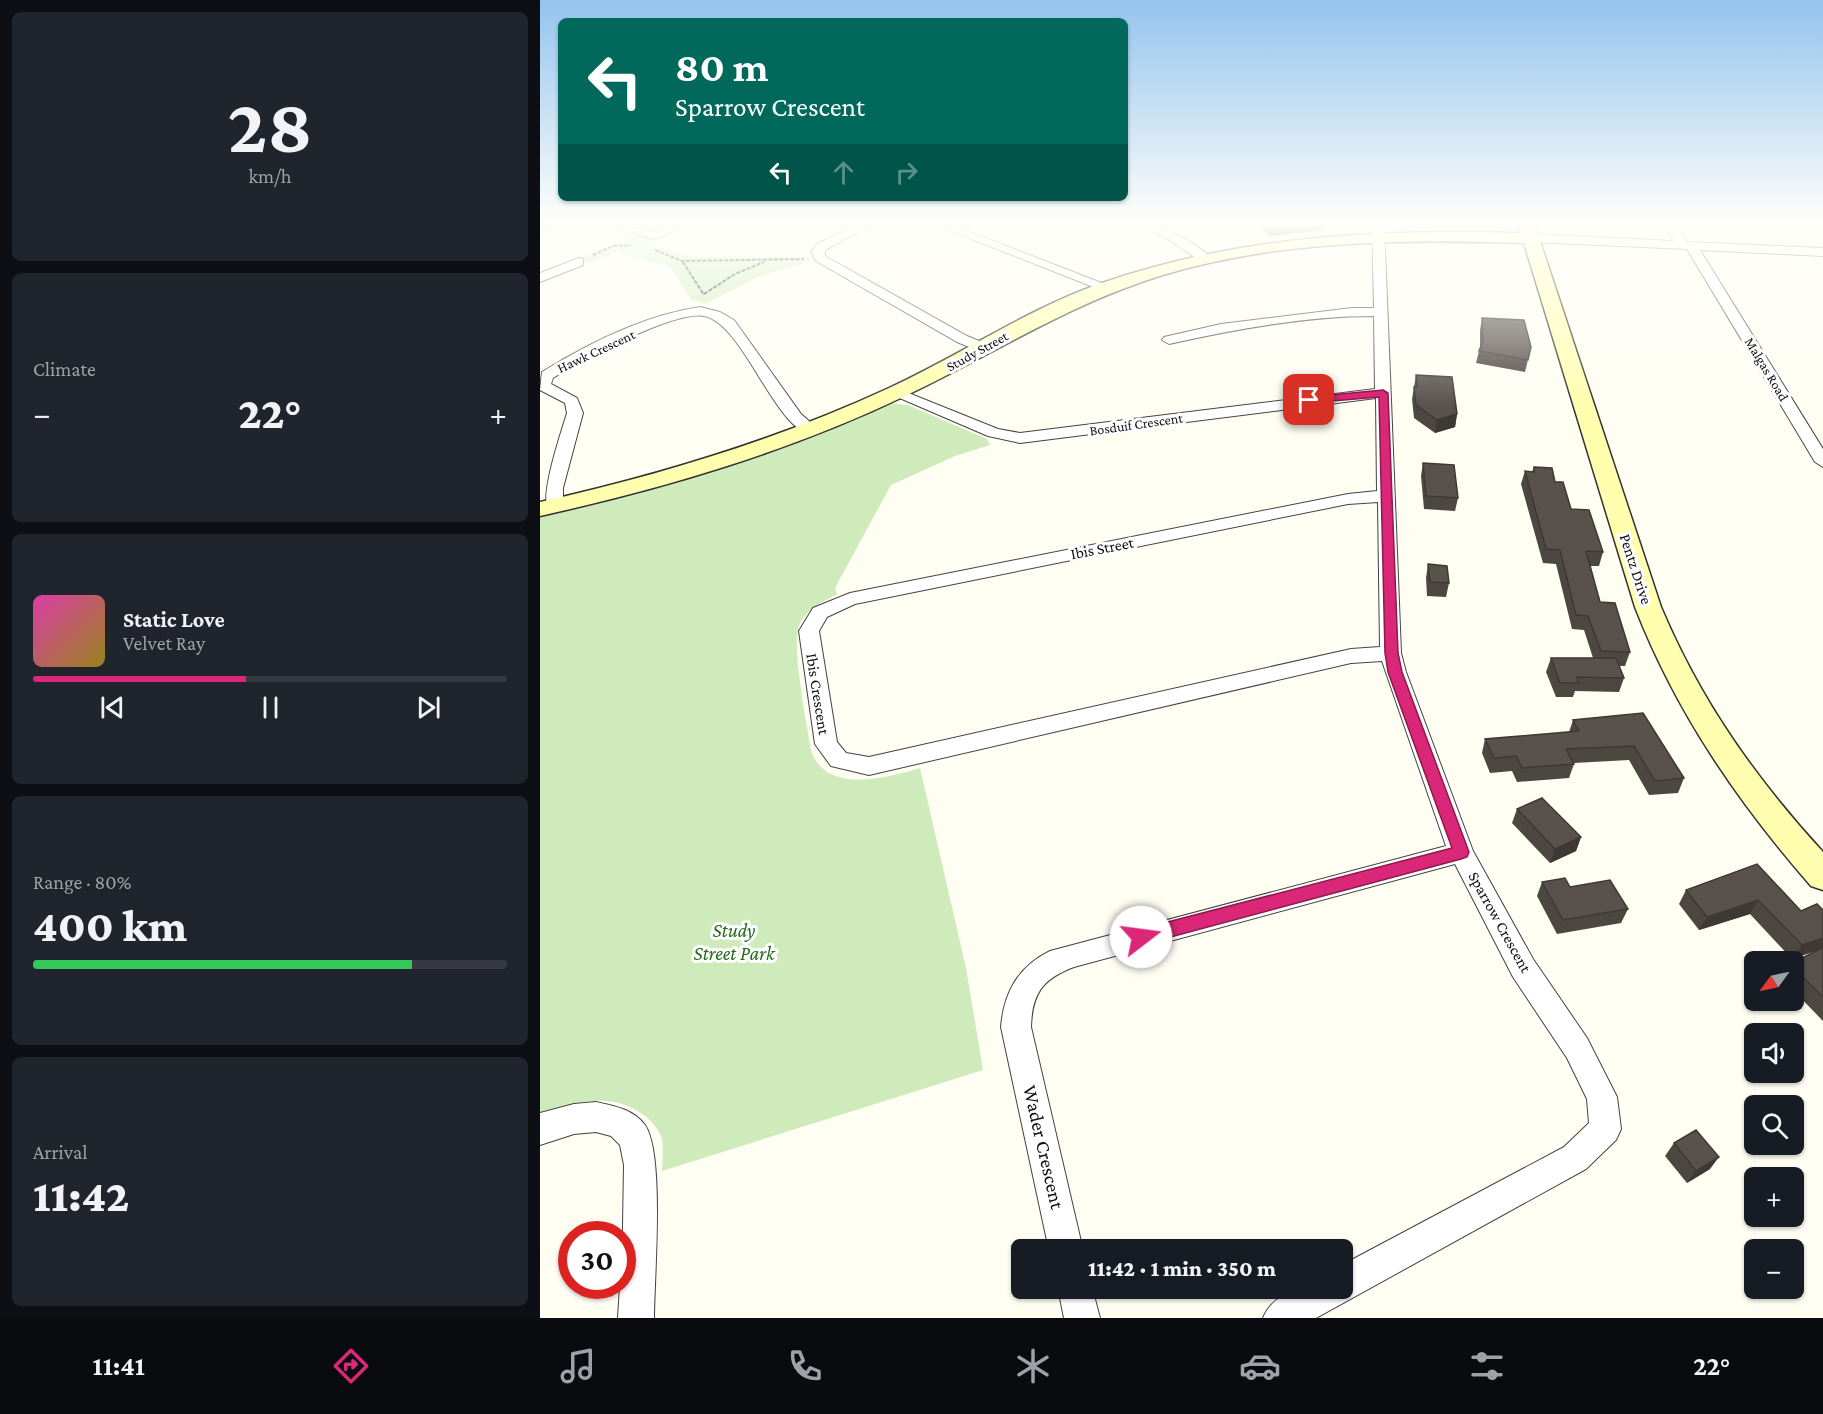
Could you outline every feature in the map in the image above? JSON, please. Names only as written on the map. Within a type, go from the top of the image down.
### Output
[{"type":"street","points":[[868,285],[962,339],[984,348]]},
{"type":"street","points":[[1099,285],[1106,287]]},
{"type":"street","name":"Study Street","points":[[547,508],[678,473],[811,430],[896,393],[1051,311],[1115,285]]},
{"type":"street","name":"Sparrow Crescent","points":[[1353,1278],[1575,1158],[1605,1129],[1602,1097],[1577,1048],[1524,968],[1461,852],[1395,672],[1392,653],[1379,285]]},
{"type":"street","name":"Pentz Drive","points":[[1546,285],[1648,607],[1671,664],[1699,717],[1737,774],[1823,876]]},
{"type":"street","name":"Malgas Road","points":[[1712,285],[1823,462]]},
{"type":"street","points":[[699,311],[718,315],[729,323],[795,417],[811,430]]},
{"type":"street","name":"Hawk Crescent","points":[[547,508],[575,413],[572,401],[545,387],[543,382],[547,375],[664,319],[699,311]]},
{"type":"street","points":[[1169,340],[1221,328],[1352,312],[1380,312]]},
{"type":"street","name":"Bosduif Crescent","points":[[896,393],[994,433],[1020,438],[1348,395],[1383,393]]},
{"type":"street","name":"Ibis Street","points":[[820,613],[850,599],[872,594],[1348,499],[1387,496]]},
{"type":"street","name":"Ibis Crescent","points":[[820,613],[809,631],[810,653],[826,744],[832,754],[853,765],[869,766],[1351,656],[1392,653]]},
{"type":"street","name":"Wader Crescent","points":[[1064,1239],[1016,1027],[1016,1015],[1028,981],[1054,961],[1073,955],[1461,852]]},
{"type":"street","points":[[540,1129],[574,1119],[596,1117],[620,1123],[634,1137],[640,1165],[636,1318]]},
{"type":"street","points":[[1078,1299],[1082,1318]]},
{"type":"street","points":[[1281,1318],[1315,1299]]},
{"type":"path","points":[[698,285],[704,294]]},
{"type":"path","points":[[699,311],[704,294],[719,285]]},
{"type":"green space","points":[[681,285],[743,285],[705,304],[691,299]]},
{"type":"green space","name":"Study Street Park","points":[[891,403],[908,405],[987,439],[990,445],[955,456],[891,485],[835,588],[837,595],[810,611],[799,626],[797,650],[800,686],[811,750],[818,764],[829,773],[858,780],[891,776],[920,768],[966,968],[983,1070],[662,1171],[661,1135],[648,1119],[630,1107],[605,1101],[592,1101],[540,1113],[540,515]]},
{"type":"building","points":[[1482,318],[1524,320],[1531,347],[1528,360],[1479,351],[1483,341]]},
{"type":"building","points":[[1416,375],[1452,377],[1457,414],[1437,420],[1416,405],[1414,387],[1417,387]]},
{"type":"building","points":[[1423,463],[1454,465],[1458,498],[1426,496]]},
{"type":"building","points":[[1534,467],[1552,468],[1555,482],[1563,482],[1571,509],[1589,510],[1603,552],[1586,551],[1600,602],[1615,603],[1630,652],[1601,651],[1588,616],[1576,615],[1560,550],[1546,549],[1525,471],[1534,472]]},
{"type":"building","points":[[1428,564],[1447,566],[1449,583],[1430,582]]},
{"type":"building","points":[[1551,658],[1616,658],[1624,678],[1577,677],[1578,683],[1560,683]]},
{"type":"building","points":[[1643,713],[1684,778],[1655,781],[1634,746],[1566,749],[1574,764],[1522,768],[1516,756],[1494,758],[1485,739],[1579,731],[1573,720]]},
{"type":"building","points":[[1542,798],[1581,837],[1555,849],[1517,809]]},
{"type":"building","points":[[1757,864],[1801,911],[1817,904],[1823,910],[1823,938],[1802,945],[1758,900],[1707,917],[1686,890]]},
{"type":"building","points":[[1565,878],[1570,887],[1610,880],[1628,909],[1563,920],[1542,882]]},
{"type":"building","points":[[1822,948],[1823,950],[1823,997],[1804,978],[1804,957]]},
{"type":"building","points":[[1696,1130],[1719,1157],[1696,1171],[1674,1143]]},
{"type":"route","points":[[1141,937],[1461,852],[1395,672],[1392,653],[1383,393],[1309,400]]}]
